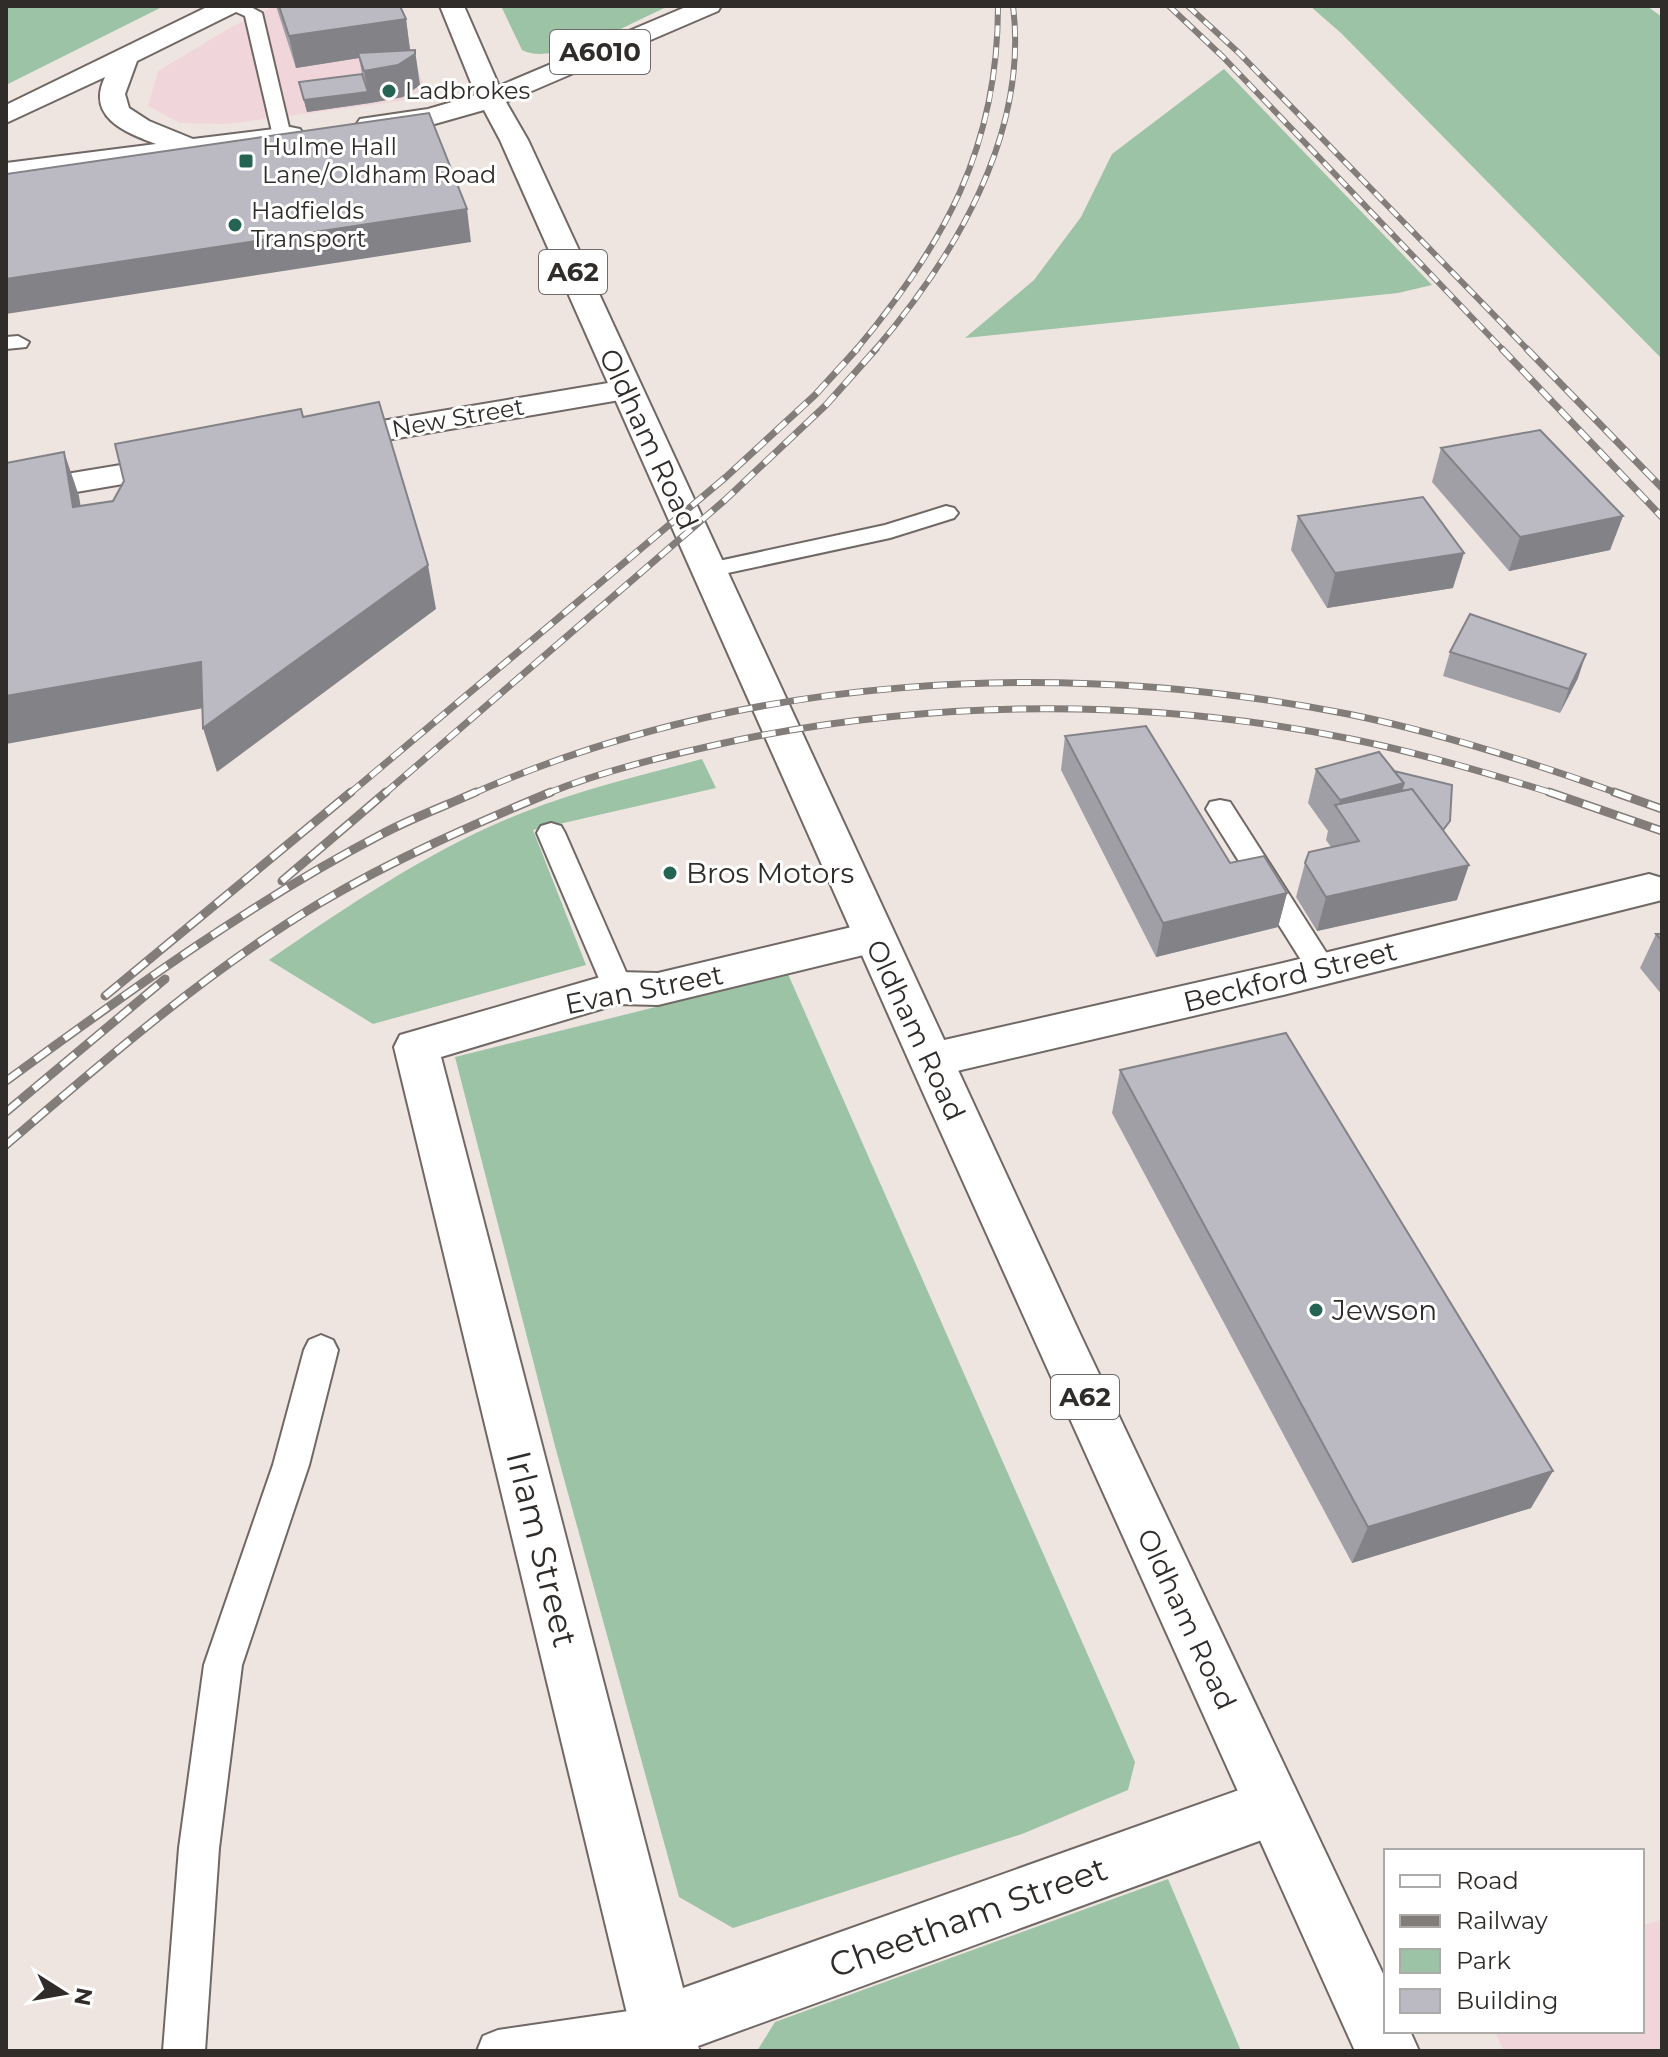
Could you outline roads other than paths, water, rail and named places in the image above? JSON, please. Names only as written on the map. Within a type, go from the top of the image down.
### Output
[{"type":"main road","points":[[6,115],[230,6]]},
{"type":"main road","name":"Oldham Road","points":[[452,6],[491,99],[514,140],[873,938],[1387,2051]]},
{"type":"main road","name":"A6010","points":[[6,171],[431,117],[491,99],[709,6]]},
{"type":"main road","name":"A6010","points":[[125,58],[122,76],[111,96],[114,108],[132,123],[188,146]]},
{"type":"main road","name":"New Street","points":[[290,446],[626,390]]},
{"type":"main road","points":[[6,494],[211,460]]},
{"type":"main road","name":"Beckford Street","points":[[931,1060],[1649,889]]},
{"type":"main road","name":"Evan Street","points":[[416,1047],[618,988],[658,989],[873,938]]},
{"type":"main road","name":"Irlam Street","points":[[416,1047],[666,2039]]},
{"type":"main road","name":"Cheetham Street","points":[[666,2039],[1273,1807]]},
{"type":"lane","points":[[230,6],[253,13],[282,136]]},
{"type":"lane","points":[[709,570],[890,531],[946,513]]},
{"type":"lane","points":[[1220,809],[1321,968]]},
{"type":"lane","points":[[551,833],[618,988]]},
{"type":"lane","points":[[184,2051],[199,1848],[223,1665],[291,1465],[321,1350]]},
{"type":"lane","points":[[498,2051],[666,2039]]},
{"type":"railway","points":[[855,351],[915,272],[960,192],[988,105],[996,57],[998,6]]},
{"type":"railway","points":[[874,351],[932,276],[980,192],[997,147],[1009,101],[1015,54],[1013,6]]},
{"type":"railway","points":[[1169,6],[1223,57],[1504,351]]},
{"type":"railway","points":[[1188,6],[1239,53],[1529,351]]},
{"type":"railway","points":[[349,794],[726,477],[815,395],[857,349]]},
{"type":"railway","points":[[384,794],[725,500],[826,405],[876,349]]},
{"type":"railway","points":[[1502,349],[1662,517]]},
{"type":"railway","points":[[1527,349],[1662,488]]},
{"type":"railway","points":[[472,794],[576,754],[683,723],[792,701],[903,688],[1015,683],[1127,686],[1238,696],[1348,714],[1486,749],[1620,794]]},
{"type":"railway","points":[[548,793],[665,757],[814,727],[890,717],[1044,709],[1122,710],[1275,726],[1403,751],[1553,793]]},
{"type":"railway","points":[[105,996],[351,792]]},
{"type":"railway","points":[[282,881],[386,792]]},
{"type":"railway","points":[[6,1081],[143,983],[284,890],[393,828],[476,792]]},
{"type":"railway","points":[[1549,792],[1553,793]]},
{"type":"railway","points":[[1614,792],[1662,809]]},
{"type":"railway","points":[[6,1145],[158,1017],[278,929],[405,857],[548,793]]},
{"type":"railway","points":[[1553,793],[1662,831]]},
{"type":"railway","points":[[6,1112],[165,979]]},
{"type":"place","name":"Ladbrokes","points":[[389,91]]},
{"type":"place","name":"Hulme Hall Lane/Oldham Road","points":[[246,161]]},
{"type":"place","name":"Hadfields Transport","points":[[235,225]]},
{"type":"place","name":"Bros Motors","points":[[670,873]]},
{"type":"place","name":"Jewson","points":[[1316,1310]]}]
